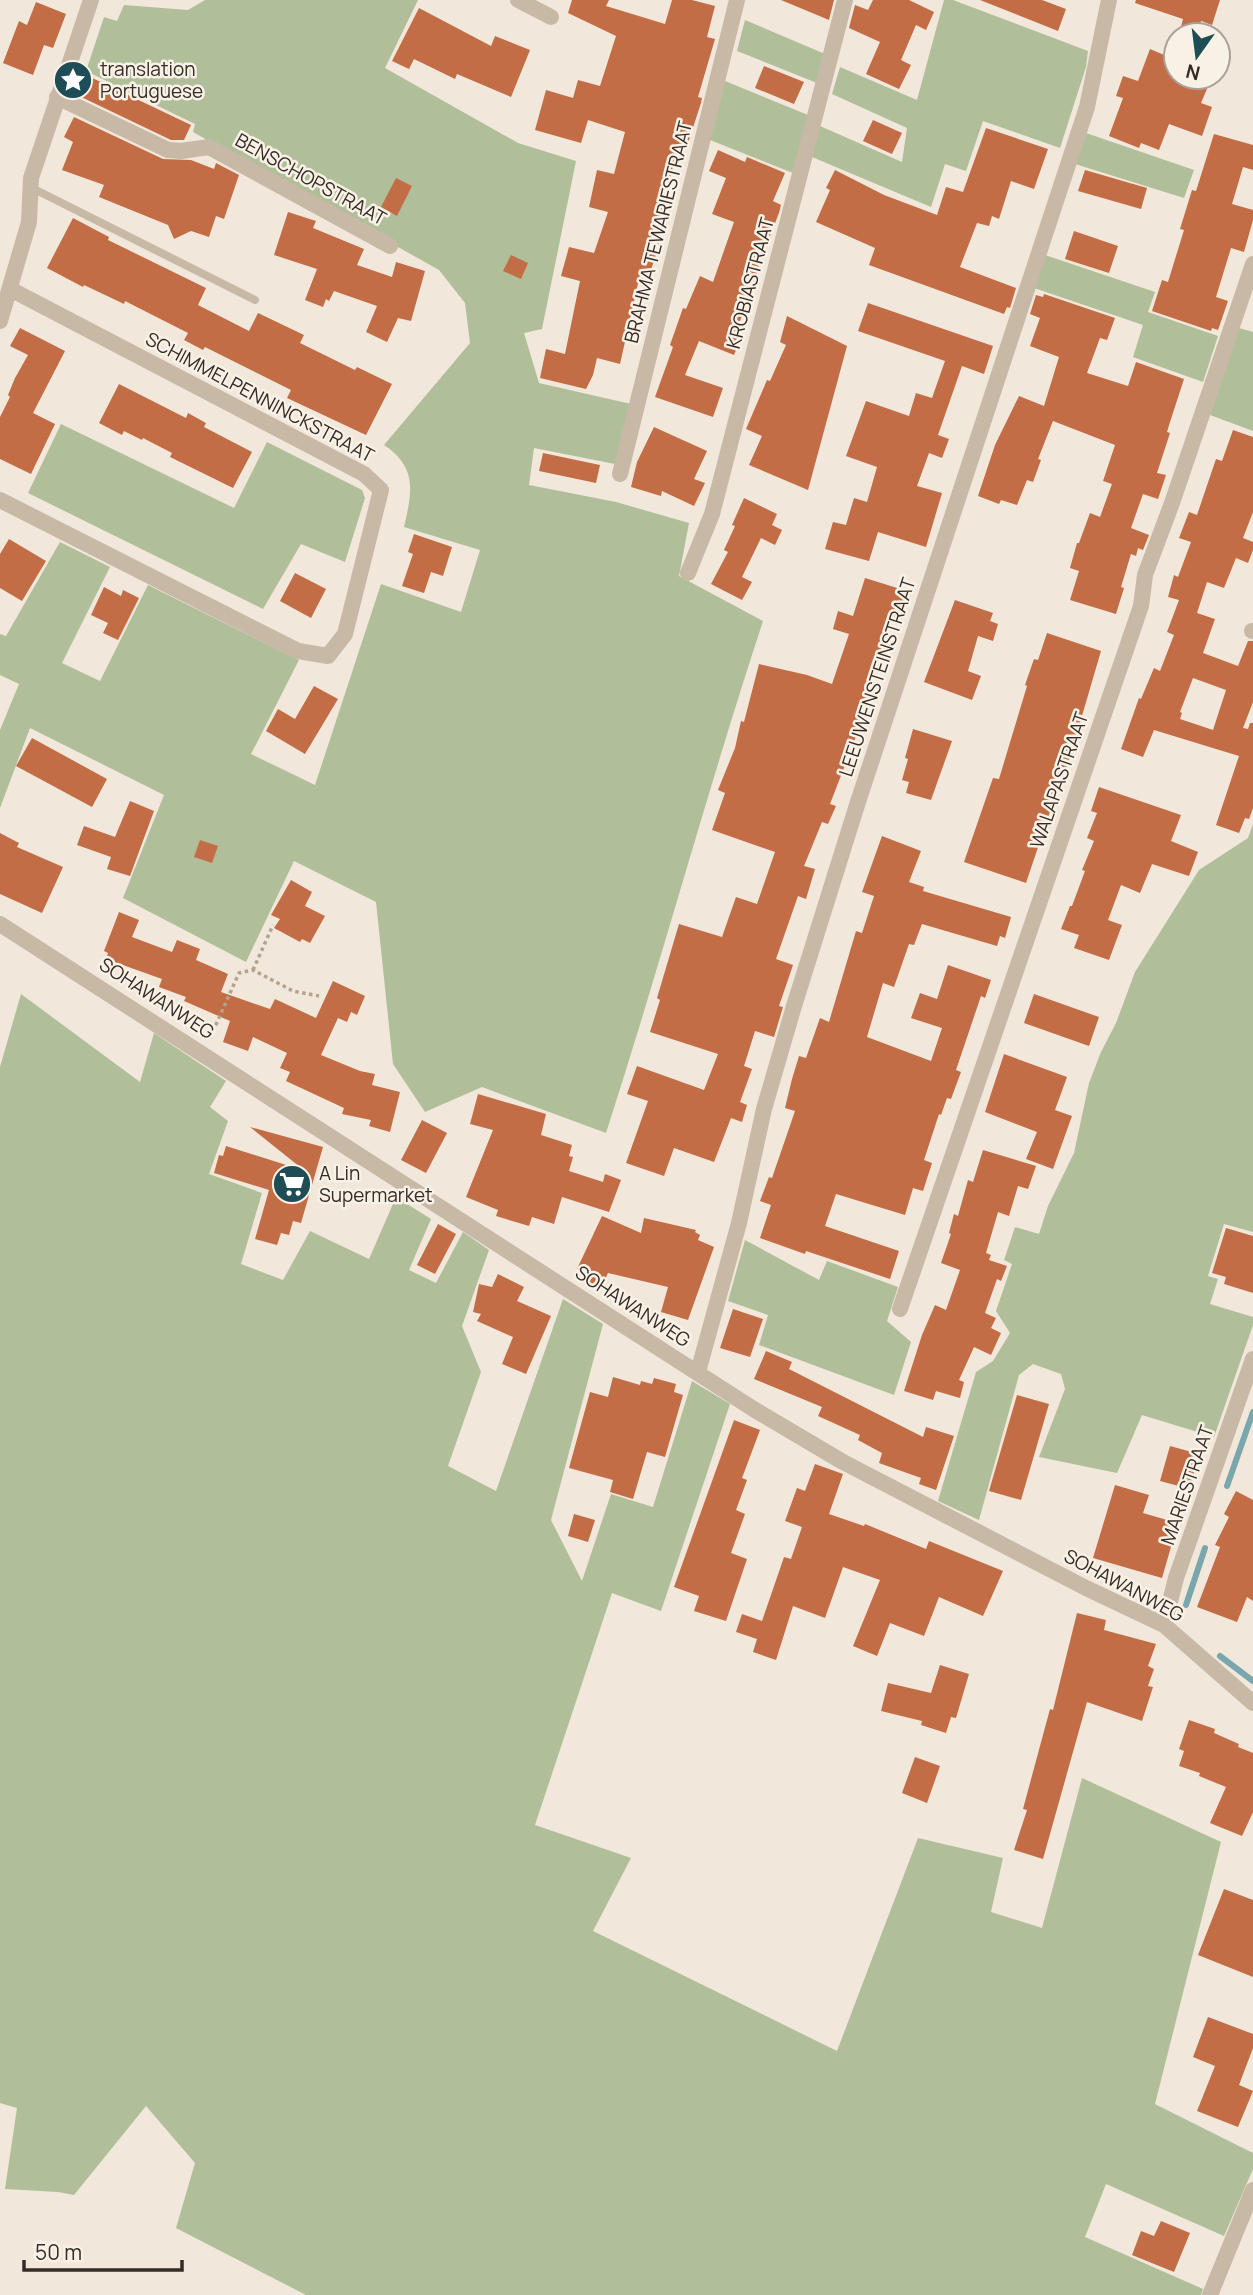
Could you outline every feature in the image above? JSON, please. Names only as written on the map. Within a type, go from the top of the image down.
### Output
[{"type":"street","points":[[0,321],[29,222],[31,178],[91,0]]},
{"type":"street","points":[[518,0],[551,17]]},
{"type":"street","name":"BRAHMA TEWARIESTRAAT","points":[[620,474],[737,0]]},
{"type":"street","name":"KROBIASTRAAT","points":[[688,573],[712,514],[845,0]]},
{"type":"street","name":"LEEUWENSTEINSTRAAT","points":[[698,1372],[739,1223],[764,1109],[794,1006],[857,805],[1087,107],[1109,0]]},
{"type":"street","name":"BENSCHOPSTRAAT","points":[[57,97],[169,150],[209,147],[390,246]]},
{"type":"street","name":"WALAPASTRAAT","points":[[900,1309],[1137,619],[1145,575],[1177,490],[1253,264]]},
{"type":"street","name":"SCHIMMELPENNINCKSTRAAT","points":[[0,500],[298,651],[328,656],[345,634],[381,491],[364,474],[10,289]]},
{"type":"street","name":"SOHAWANWEG","points":[[0,924],[755,1410],[843,1462],[1086,1588],[1164,1625],[1253,1703]]},
{"type":"street","name":"MARIESTRAAT","points":[[1164,1625],[1176,1578],[1253,1359]]},
{"type":"street","points":[[1210,2295],[1253,2190]]},
{"type":"lane","points":[[30,187],[255,300]]},
{"type":"path","points":[[253,970],[274,925]]},
{"type":"path","points":[[204,1053],[239,973],[253,970],[293,991],[319,996]]},
{"type":"green space","points":[[205,0],[418,0],[385,68],[518,143],[576,161],[542,329],[524,333],[539,383],[631,404],[615,464],[534,448],[529,485],[616,502],[689,523],[679,576],[763,621],[606,1133],[482,1087],[425,1112],[393,1064],[376,902],[294,861],[246,962],[123,898],[164,795],[30,728],[0,808],[0,730],[19,684],[0,675],[0,634],[6,636],[60,542],[110,567],[62,663],[100,681],[148,585],[299,660],[251,754],[315,785],[381,584],[461,612],[480,550],[404,527],[410,482],[403,463],[384,445],[470,343],[465,303],[439,270],[193,132],[195,124],[86,71],[104,17],[117,21],[124,5],[188,10]]},
{"type":"green space","points":[[944,0],[953,0],[1088,51],[1086,67],[1060,148],[983,121],[966,171],[945,164],[931,207],[812,157],[820,126],[902,162],[907,128],[832,94],[840,67],[917,100]]},
{"type":"green space","points":[[745,20],[825,54],[817,83],[737,51]]},
{"type":"green space","points":[[725,81],[808,115],[793,173],[710,140]]},
{"type":"green space","points":[[1086,133],[1194,170],[1184,198],[1075,164]]},
{"type":"green space","points":[[1045,255],[1155,292],[1148,312],[1218,336],[1203,382],[1133,357],[1143,325],[1034,288]]},
{"type":"green space","points":[[1239,328],[1253,332],[1253,431],[1210,415]]},
{"type":"green space","points":[[61,424],[234,508],[267,442],[362,490],[365,498],[345,562],[301,544],[263,609],[28,493]]},
{"type":"green space","points":[[1253,824],[1253,1232],[1224,1224],[1208,1276],[1218,1279],[1210,1304],[1253,1317],[1253,1325],[1214,1437],[1142,1415],[1117,1473],[1039,1457],[1065,1389],[1061,1374],[1033,1364],[1019,1375],[979,1520],[938,1501],[976,1372],[993,1361],[1010,1333],[996,1311],[1012,1264],[1004,1260],[1015,1227],[1039,1234],[1048,1206],[1074,1153],[1089,1083],[1135,972],[1199,870],[1248,838]]},
{"type":"green space","points":[[21,994],[140,1082],[154,1033],[226,1081],[210,1107],[228,1121],[209,1174],[262,1193],[241,1264],[283,1280],[310,1231],[369,1259],[396,1197],[431,1219],[409,1270],[436,1283],[463,1232],[489,1250],[462,1326],[481,1372],[448,1466],[496,1491],[563,1299],[603,1324],[551,1520],[582,1581],[611,1494],[653,1507],[692,1381],[730,1404],[661,1611],[612,1593],[535,1825],[631,1858],[593,1931],[837,2051],[918,1838],[1003,1858],[991,1912],[1042,1928],[1082,1778],[1221,1842],[1155,2104],[1253,2153],[1253,2169],[1224,2236],[1106,2184],[1085,2237],[1203,2289],[1201,2295],[306,2295],[176,2228],[195,2163],[146,2106],[74,2195],[5,2189],[17,2108],[0,2103],[0,1067]]},
{"type":"green space","points":[[745,1240],[819,1280],[827,1261],[898,1287],[887,1321],[911,1342],[894,1395],[759,1345],[768,1315],[728,1301]]},
{"type":"building","points":[[572,0],[609,0],[606,6],[665,24],[672,0],[692,0],[715,6],[707,37],[715,39],[698,97],[702,98],[701,103],[686,149],[678,147],[660,217],[664,219],[660,232],[663,233],[650,273],[641,270],[620,364],[597,358],[586,389],[540,378],[546,349],[565,354],[580,281],[561,276],[569,247],[594,253],[608,212],[589,207],[597,170],[614,174],[625,132],[588,120],[581,143],[535,130],[546,90],[573,98],[578,80],[600,86],[616,36],[568,13]]},
{"type":"building","points":[[781,0],[834,0],[829,20]]},
{"type":"building","points":[[873,0],[909,0],[934,12],[926,30],[916,25],[901,60],[911,65],[899,89],[866,74],[880,42],[849,28],[855,5],[868,10]]},
{"type":"building","points":[[980,0],[1042,0],[1066,9],[1058,31]]},
{"type":"building","points":[[1136,0],[1220,0],[1213,21],[1182,21],[1135,3]]},
{"type":"building","points":[[36,2],[66,14],[53,48],[44,45],[33,75],[3,63],[19,21],[27,25]]},
{"type":"building","points":[[419,8],[491,46],[495,36],[530,50],[511,97],[457,74],[455,79],[414,59],[409,69],[392,61]]},
{"type":"building","points":[[1150,49],[1162,54],[1162,91],[1206,91],[1201,103],[1212,107],[1202,136],[1169,124],[1159,150],[1141,143],[1139,148],[1109,136],[1123,98],[1116,96],[1123,76],[1138,81]]},
{"type":"building","points":[[764,66],[804,82],[794,104],[755,88]]},
{"type":"building","points":[[84,74],[191,125],[184,140],[171,140],[75,94]]},
{"type":"building","points":[[74,117],[163,159],[191,160],[214,169],[216,163],[239,175],[224,219],[216,216],[209,237],[191,231],[174,239],[168,225],[99,197],[104,185],[62,170],[73,142],[64,137]]},
{"type":"building","points":[[873,120],[902,133],[892,154],[863,141]]},
{"type":"building","points":[[986,128],[1048,149],[1034,189],[1011,181],[999,219],[992,216],[989,226],[977,223],[960,267],[1016,288],[1010,308],[1007,307],[1004,314],[869,265],[875,248],[816,222],[830,190],[826,188],[835,170],[884,195],[937,215],[946,187],[963,192]]},
{"type":"building","points":[[1214,134],[1253,145],[1253,170],[1243,167],[1232,204],[1253,210],[1253,220],[1244,252],[1231,248],[1216,297],[1228,301],[1218,330],[1212,328],[1211,331],[1152,311],[1162,280],[1168,282],[1184,230],[1180,229],[1192,190],[1196,191]]},
{"type":"building","points":[[718,150],[745,162],[747,157],[785,173],[773,201],[781,205],[779,213],[770,236],[766,235],[756,265],[759,266],[751,294],[737,328],[740,329],[738,336],[741,337],[734,355],[699,341],[685,375],[723,388],[713,417],[655,397],[673,347],[670,345],[683,308],[686,309],[700,276],[713,282],[734,222],[712,214],[726,178],[709,171]]},
{"type":"building","points":[[1085,170],[1147,188],[1141,209],[1078,191]]},
{"type":"building","points":[[396,178],[412,186],[397,216],[381,207]]},
{"type":"building","points":[[288,212],[316,221],[313,228],[364,249],[357,265],[392,277],[396,262],[425,271],[411,321],[398,318],[387,342],[366,332],[377,306],[334,291],[323,307],[305,300],[317,269],[274,255]]},
{"type":"building","points":[[73,218],[109,237],[108,240],[206,288],[198,305],[249,331],[258,313],[304,335],[300,343],[355,370],[357,367],[392,384],[366,435],[287,398],[291,390],[205,347],[203,350],[184,340],[188,333],[125,301],[124,304],[84,285],[83,287],[47,268]]},
{"type":"building","points":[[1074,231],[1118,246],[1109,273],[1065,259]]},
{"type":"building","points":[[511,255],[528,263],[521,279],[503,271]]},
{"type":"building","points":[[1044,294],[1115,318],[1107,340],[1100,338],[1087,373],[1128,386],[1136,362],[1184,379],[1157,473],[1166,475],[1158,499],[1143,494],[1131,528],[1149,535],[1143,550],[1138,548],[1136,556],[1131,554],[1116,614],[1070,600],[1079,571],[1070,568],[1077,543],[1090,513],[1100,517],[1112,484],[1103,481],[1115,445],[1053,421],[1038,459],[1041,460],[1033,482],[1027,480],[1017,505],[1001,500],[999,504],[978,496],[995,445],[1019,396],[1044,406],[1059,357],[1030,346],[1040,318],[1030,314],[1036,295],[1043,297]]},
{"type":"building","points":[[868,303],[993,346],[984,374],[962,366],[938,435],[949,439],[942,458],[929,453],[917,486],[942,493],[926,547],[878,532],[869,561],[825,549],[833,522],[846,525],[854,498],[867,502],[877,467],[846,456],[866,401],[909,416],[916,393],[932,398],[945,361],[858,331]]},
{"type":"building","points":[[787,316],[847,346],[808,490],[749,465],[762,436],[746,429],[767,380],[770,381],[786,345],[780,342]]},
{"type":"building","points":[[20,328],[65,351],[33,413],[55,424],[31,474],[0,459],[0,417],[10,397],[8,395],[15,378],[28,355],[10,346]]},
{"type":"building","points":[[119,384],[186,418],[188,413],[206,423],[204,427],[252,452],[233,488],[170,457],[172,453],[143,438],[142,440],[124,431],[122,435],[99,423]]},
{"type":"building","points":[[654,427],[707,451],[694,479],[705,483],[694,506],[662,491],[661,496],[631,487],[637,462]]},
{"type":"building","points":[[1233,430],[1253,437],[1253,512],[1243,538],[1253,542],[1253,550],[1248,563],[1236,558],[1224,588],[1207,582],[1197,613],[1215,619],[1203,653],[1238,666],[1248,641],[1253,641],[1253,702],[1243,728],[1248,729],[1250,723],[1253,723],[1253,808],[1239,833],[1216,825],[1239,756],[1154,730],[1143,757],[1121,749],[1139,698],[1141,699],[1154,668],[1160,671],[1174,635],[1167,632],[1179,600],[1168,597],[1174,575],[1178,577],[1191,542],[1179,538],[1189,512],[1197,515],[1216,459],[1222,461]],"holes":[[[1193,678],[1226,690],[1213,730],[1180,719],[1180,712]]]},
{"type":"building","points":[[543,453],[600,465],[596,483],[539,471]]},
{"type":"building","points":[[744,498],[777,514],[772,525],[782,530],[775,545],[761,538],[742,577],[752,582],[742,600],[711,584],[728,552],[724,550]]},
{"type":"building","points":[[414,534],[452,547],[443,576],[431,572],[424,593],[402,586],[413,554],[408,552]]},
{"type":"building","points":[[9,539],[46,561],[22,601],[0,588],[0,554]]},
{"type":"building","points":[[295,573],[326,589],[311,618],[280,601]]},
{"type":"building","points":[[865,578],[910,592],[902,619],[893,616],[864,696],[871,698],[830,804],[836,806],[828,824],[822,822],[804,866],[815,869],[806,899],[798,896],[776,959],[793,965],[779,1006],[783,1007],[774,1037],[755,1031],[744,1066],[752,1069],[740,1102],[747,1105],[742,1122],[731,1118],[714,1162],[674,1148],[664,1176],[626,1163],[648,1101],[627,1094],[637,1066],[704,1090],[718,1054],[650,1032],[679,924],[722,937],[736,897],[757,904],[775,852],[712,830],[725,793],[718,790],[735,748],[741,721],[744,722],[759,664],[832,684],[849,634],[833,629],[838,611],[853,616]]},
{"type":"building","points":[[104,587],[121,596],[123,590],[139,598],[118,640],[103,633],[108,623],[91,615]]},
{"type":"building","points":[[955,600],[993,613],[990,621],[998,624],[993,641],[978,636],[968,671],[981,676],[972,700],[924,682]]},
{"type":"building","points":[[1047,633],[1101,651],[1067,767],[1026,883],[964,862],[993,778],[999,779],[1027,686],[1025,685],[1034,659],[1038,660]]},
{"type":"building","points":[[314,686],[338,699],[305,754],[266,731],[278,709],[295,719]]},
{"type":"building","points":[[913,729],[952,741],[931,800],[906,793],[909,782],[902,780]]},
{"type":"building","points":[[32,738],[107,779],[92,807],[16,766]]},
{"type":"building","points":[[1099,787],[1181,815],[1171,841],[1198,852],[1189,876],[1152,864],[1140,893],[1121,885],[1108,920],[1122,925],[1109,960],[1074,948],[1079,935],[1061,929],[1072,906],[1094,841],[1087,838],[1097,813],[1091,811]]},
{"type":"building","points":[[130,801],[154,811],[130,876],[107,869],[111,857],[77,845],[84,826],[115,837]]},
{"type":"building","points":[[0,833],[19,843],[17,847],[63,867],[42,913],[0,894]]},
{"type":"building","points":[[882,836],[921,851],[909,882],[924,887],[923,891],[1011,917],[1005,938],[1000,936],[997,946],[922,924],[914,945],[909,944],[894,987],[883,983],[867,1037],[931,1061],[942,1028],[911,1018],[920,993],[937,999],[948,965],[991,980],[985,998],[981,996],[956,1070],[961,1072],[951,1099],[947,1098],[941,1115],[939,1114],[924,1160],[932,1163],[923,1191],[913,1188],[905,1215],[836,1194],[825,1226],[899,1251],[890,1279],[760,1238],[771,1205],[760,1201],[769,1177],[772,1178],[795,1111],[785,1108],[792,1079],[799,1056],[806,1058],[820,1018],[829,1022],[856,931],[862,933],[874,896],[862,892]]},
{"type":"building","points":[[200,840],[218,846],[212,863],[194,857]]},
{"type":"building","points":[[291,880],[312,892],[305,906],[325,916],[310,943],[302,939],[300,942],[274,928],[280,919],[271,915]]},
{"type":"building","points":[[119,912],[139,920],[132,937],[172,952],[177,940],[200,949],[196,960],[228,974],[221,992],[270,1009],[275,999],[316,1018],[333,981],[365,996],[357,1015],[351,1012],[347,1022],[338,1018],[321,1055],[360,1071],[375,1074],[372,1085],[400,1092],[390,1132],[369,1126],[371,1120],[342,1114],[344,1108],[286,1081],[290,1072],[280,1068],[287,1053],[253,1037],[248,1051],[223,1042],[230,1021],[184,1001],[186,997],[159,987],[162,979],[106,959],[108,953],[104,951]]},
{"type":"building","points":[[1034,994],[1099,1017],[1089,1046],[1024,1023]]},
{"type":"building","points":[[1004,1054],[1067,1077],[1055,1110],[1072,1116],[1053,1169],[1026,1159],[1037,1132],[985,1112]]},
{"type":"building","points":[[478,1094],[546,1114],[541,1135],[572,1145],[569,1156],[573,1157],[569,1171],[603,1182],[605,1174],[621,1180],[609,1212],[562,1197],[554,1224],[532,1217],[529,1226],[496,1216],[498,1210],[466,1197],[493,1130],[470,1124]]},
{"type":"building","points":[[422,1120],[447,1133],[426,1173],[401,1160]]},
{"type":"building","name":"A Lin Supermarket","points":[[250,1127],[323,1147],[301,1223],[293,1221],[289,1235],[281,1233],[277,1245],[255,1239],[269,1190],[214,1173],[219,1155],[223,1156],[226,1146],[305,1171]]},
{"type":"building","points":[[983,1150],[1036,1166],[1028,1189],[1018,1186],[1009,1216],[998,1212],[986,1253],[991,1255],[989,1260],[1007,1266],[1001,1281],[997,1279],[985,1313],[996,1318],[991,1328],[1001,1333],[991,1355],[974,1347],[959,1380],[964,1382],[960,1398],[936,1391],[933,1400],[904,1391],[935,1305],[946,1310],[960,1270],[941,1263],[951,1234],[949,1233],[954,1214],[958,1216],[968,1180],[973,1182]]},
{"type":"building","points":[[602,1216],[641,1233],[644,1218],[696,1230],[700,1235],[698,1240],[714,1247],[688,1320],[661,1312],[668,1287],[608,1273],[603,1284],[600,1283],[598,1287],[581,1279],[584,1273],[577,1269]]},
{"type":"building","points":[[438,1224],[456,1234],[435,1274],[417,1265]]},
{"type":"building","points":[[1226,1228],[1253,1236],[1253,1293],[1224,1284],[1226,1277],[1212,1273]]},
{"type":"building","points":[[498,1274],[524,1287],[517,1301],[551,1316],[526,1374],[502,1364],[513,1337],[477,1321],[481,1314],[473,1312],[479,1284],[492,1287]]},
{"type":"building","points":[[733,1309],[763,1319],[750,1357],[720,1348]]},
{"type":"building","points":[[766,1351],[792,1362],[789,1369],[923,1437],[926,1427],[954,1436],[936,1490],[919,1484],[921,1478],[879,1463],[882,1453],[858,1440],[860,1435],[818,1416],[822,1407],[754,1379]]},
{"type":"building","points":[[613,1377],[640,1385],[641,1381],[652,1384],[654,1378],[676,1384],[674,1392],[683,1395],[665,1457],[647,1452],[633,1499],[610,1492],[613,1480],[569,1468],[590,1392],[608,1397]]},
{"type":"building","points":[[1017,1395],[1049,1404],[1021,1500],[989,1491]]},
{"type":"building","points":[[734,1420],[760,1430],[742,1478],[747,1480],[736,1510],[745,1514],[731,1553],[747,1559],[726,1621],[694,1611],[699,1596],[674,1587]]},
{"type":"building","points":[[1170,1446],[1199,1454],[1190,1489],[1160,1481]]},
{"type":"building","points":[[815,1464],[843,1474],[829,1514],[864,1526],[865,1524],[926,1549],[929,1541],[1003,1571],[983,1616],[939,1597],[924,1636],[890,1623],[877,1656],[853,1646],[880,1580],[843,1567],[825,1618],[793,1606],[776,1660],[753,1652],[757,1639],[736,1632],[742,1614],[762,1621],[784,1557],[791,1559],[802,1527],[785,1521],[797,1488],[805,1491]]},
{"type":"building","points":[[1115,1485],[1149,1495],[1143,1513],[1174,1522],[1171,1532],[1175,1533],[1162,1578],[1093,1558]]},
{"type":"building","points":[[1236,1491],[1253,1500],[1253,1601],[1247,1597],[1237,1622],[1197,1607],[1220,1547],[1215,1545],[1229,1517],[1224,1514]]},
{"type":"building","points":[[574,1514],[595,1520],[588,1542],[568,1536]]},
{"type":"building","points":[[1077,1613],[1106,1620],[1104,1630],[1156,1644],[1148,1666],[1154,1669],[1148,1686],[1153,1687],[1142,1721],[1087,1702],[1043,1859],[1014,1850],[1027,1810],[1023,1809],[1050,1709],[1053,1710]]},
{"type":"building","points":[[940,1665],[969,1674],[956,1718],[951,1717],[946,1733],[921,1725],[922,1721],[881,1711],[888,1683],[931,1693]]},
{"type":"building","points":[[1189,1720],[1215,1729],[1214,1733],[1253,1753],[1253,1812],[1242,1836],[1210,1823],[1226,1787],[1199,1776],[1200,1773],[1179,1766],[1184,1751],[1179,1749]]},
{"type":"building","points":[[915,1757],[940,1766],[927,1803],[902,1793]]},
{"type":"building","points":[[1224,1889],[1253,1900],[1253,1977],[1198,1955]]},
{"type":"building","points":[[1208,2017],[1253,2034],[1253,2048],[1239,2085],[1253,2091],[1238,2127],[1197,2111],[1215,2066],[1193,2057]]},
{"type":"building","points":[[1161,2221],[1190,2233],[1174,2272],[1132,2255],[1141,2231],[1154,2236]]},
{"type":"waterway","points":[[1227,1486],[1253,1412]]},
{"type":"waterway","points":[[1186,1605],[1205,1548]]},
{"type":"waterway","points":[[1220,1656],[1253,1681]]},
{"type":"place","name":"translation Portuguese","points":[[73,80]]},
{"type":"place","name":"A Lin Supermarket","points":[[292,1184]]}]
